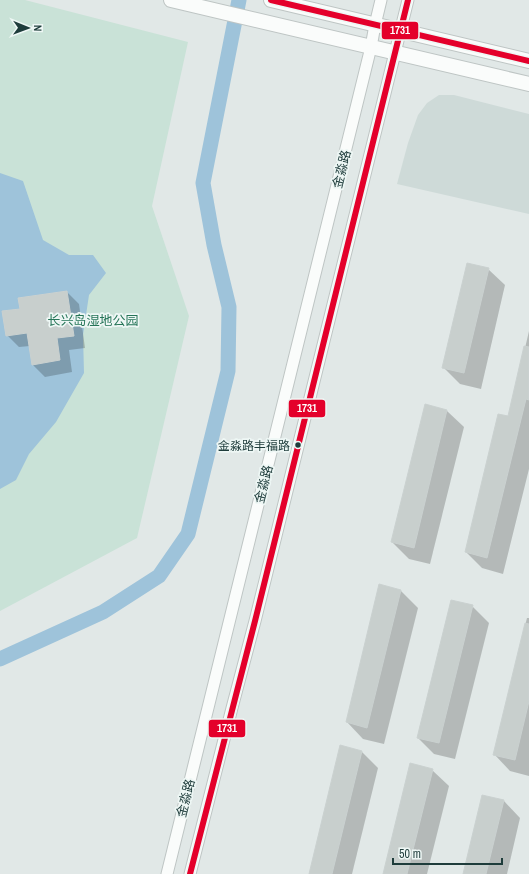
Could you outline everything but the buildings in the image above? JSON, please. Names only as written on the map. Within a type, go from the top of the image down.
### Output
[{"type":"street","points":[[171,0],[529,84]]},
{"type":"street","points":[[271,0],[529,61]]},
{"type":"street","name":"金淼路","points":[[166,874],[371,47],[381,0]]},
{"type":"street","name":"金淼路","points":[[190,874],[255,621],[408,0]]},
{"type":"shaded area","points":[[439,95],[454,95],[529,114],[529,214],[397,184],[408,143],[418,115],[427,103]]},
{"type":"green space","name":"长兴岛湿地公园","points":[[0,0],[25,0],[188,42],[152,206],[189,316],[137,538],[0,611]]},
{"type":"water","points":[[0,173],[23,181],[43,240],[69,255],[93,255],[106,273],[89,295],[83,335],[84,373],[56,422],[29,454],[16,480],[0,489]]},
{"type":"waterway","points":[[0,659],[103,612],[159,576],[188,534],[228,371],[229,307],[214,245],[203,183],[239,0]]},
{"type":"transit line","name":"1731","points":[[271,0],[529,61]]},
{"type":"transit line","name":"1731","points":[[190,874],[255,621],[408,0]]},
{"type":"place","name":"金淼路丰福路","points":[[298,445]]}]
